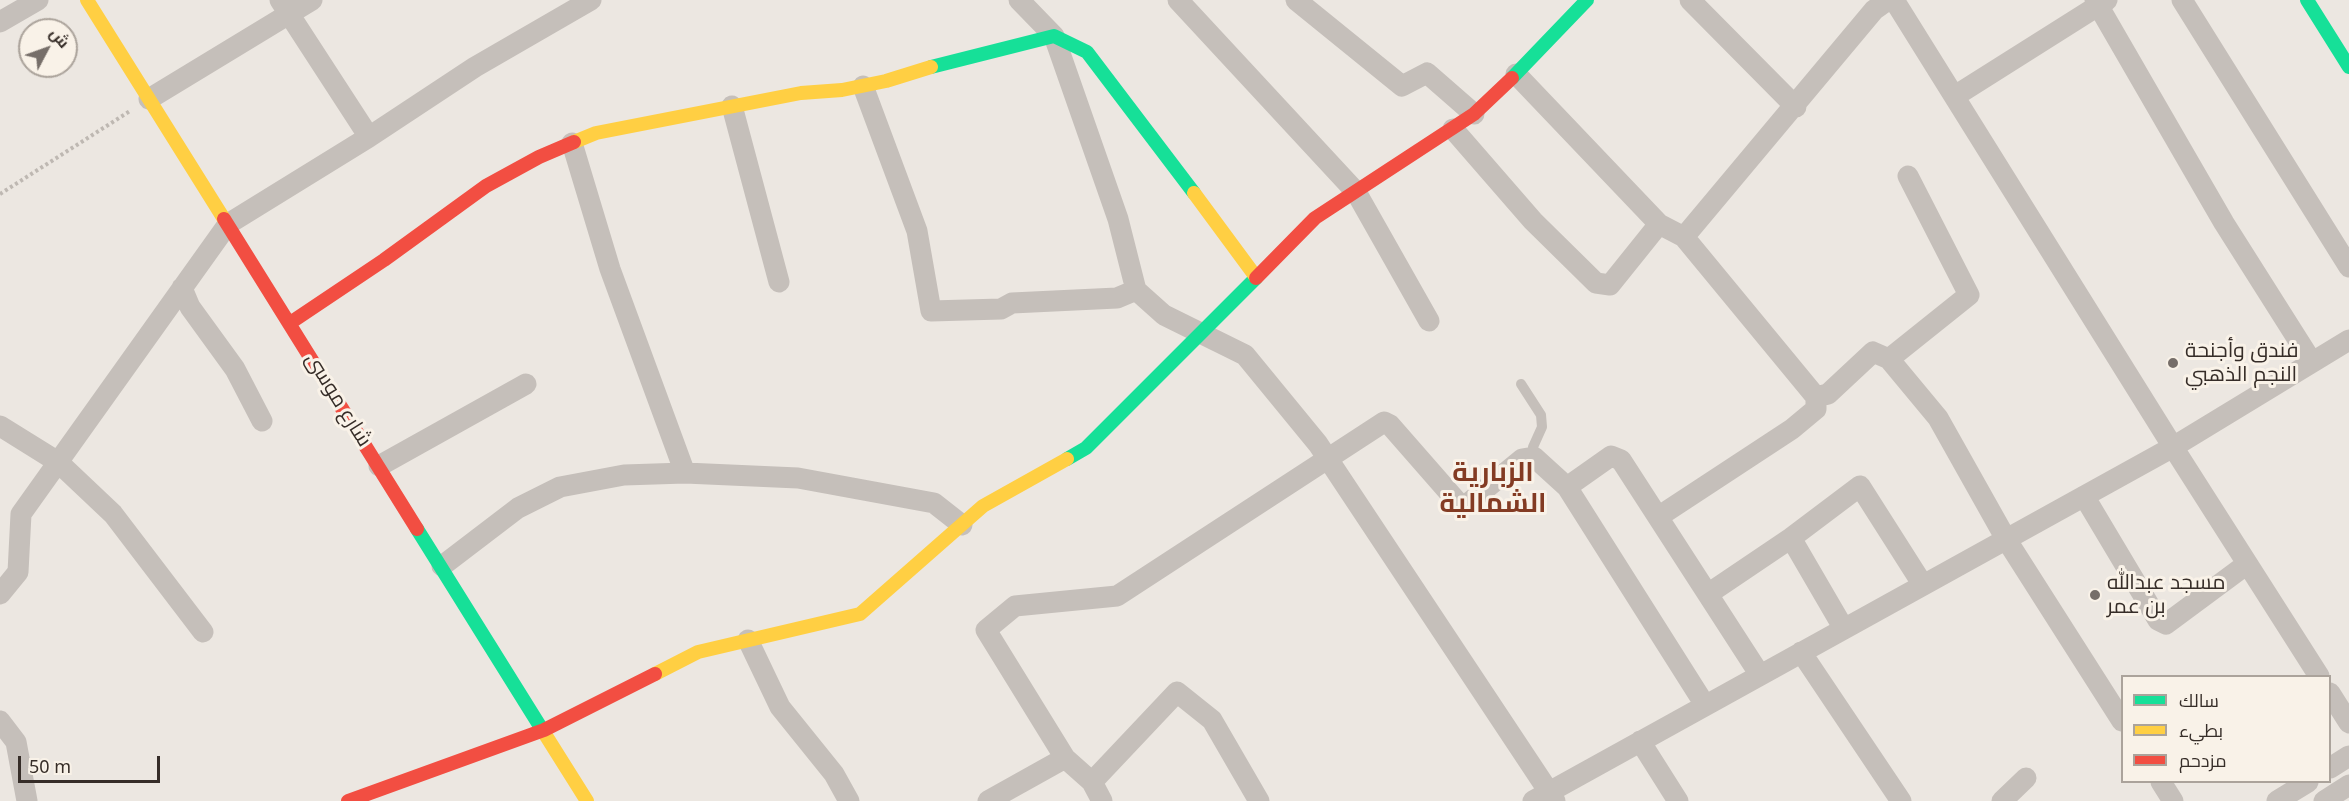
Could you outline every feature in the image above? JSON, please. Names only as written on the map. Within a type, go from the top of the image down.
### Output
[{"type":"main road","name":"شارع موسى","points":[[87,0],[587,801]]},
{"type":"main road","points":[[2307,0],[2349,68]]},
{"type":"main road","points":[[348,801],[544,730],[698,652],[860,614],[983,506],[1086,448],[1315,218],[1474,114],[1516,74],[1583,1]]},
{"type":"main road","points":[[290,323],[384,260],[486,186],[540,157],[596,133],[732,106],[862,86],[1054,36],[1087,52],[1138,116],[1256,277]]},
{"type":"street","points":[[0,22],[38,0]]},
{"type":"street","points":[[149,99],[285,7],[312,0]]},
{"type":"street","points":[[0,594],[18,572],[21,514],[228,224],[369,137],[475,67],[591,0]]},
{"type":"street","points":[[1019,0],[1054,36],[1118,219],[1136,290],[1164,315],[1245,355],[1318,444],[1546,798],[1640,741],[2173,447],[2349,340]]},
{"type":"street","points":[[1178,0],[1356,192],[1429,321]]},
{"type":"street","points":[[1296,0],[1402,86],[1427,73],[1474,114]]},
{"type":"street","points":[[1690,0],[1796,107]]},
{"type":"street","points":[[1684,237],[1796,107],[1874,10],[1888,0]]},
{"type":"street","points":[[1894,0],[2318,675]]},
{"type":"street","points":[[2182,0],[2349,267]]},
{"type":"street","points":[[1955,96],[2100,2],[2224,223],[2312,362]]},
{"type":"street","points":[[285,7],[369,137]]},
{"type":"street","points":[[1516,74],[1659,224],[1684,237],[1816,397],[1816,409],[1792,429],[1658,517]]},
{"type":"street","points":[[862,86],[917,231],[931,311],[1001,309],[1012,303],[1117,298],[1136,290]]},
{"type":"street","points":[[732,106],[778,282]]},
{"type":"street","points":[[1453,129],[1533,221],[1596,283],[1610,285],[1659,224]]},
{"type":"street","points":[[572,143],[610,269],[685,473]]},
{"type":"street","points":[[1889,359],[1969,295],[1908,176]]},
{"type":"street","points":[[182,288],[190,307],[235,369],[262,421]]},
{"type":"street","points":[[1816,397],[1828,394],[1873,352],[1889,359],[1938,418],[2006,539],[2121,719]]},
{"type":"street","points":[[379,466],[525,384]]},
{"type":"street","points":[[1102,801],[1092,782],[1065,758],[986,630],[1016,606],[1117,596],[1384,422],[1390,425],[1460,505],[1466,505],[1522,459],[1534,457],[1567,487],[1705,705]]},
{"type":"street","points":[[0,426],[58,462],[113,514],[203,632]]},
{"type":"street","points":[[1567,487],[1611,456],[1621,460],[1760,675]]},
{"type":"street","points":[[442,566],[518,508],[560,487],[624,475],[685,473],[798,478],[934,502],[962,525]]},
{"type":"street","points":[[1708,594],[1791,538],[1851,490],[1860,486],[1923,585]]},
{"type":"street","points":[[2084,496],[2157,620],[2166,624],[2247,564]]},
{"type":"street","points":[[1791,538],[1844,628]]},
{"type":"street","points":[[748,640],[780,706],[834,774],[849,801]]},
{"type":"street","points":[[1801,652],[1901,801]]},
{"type":"street","points":[[1092,782],[1177,692],[1212,720],[1259,801]]},
{"type":"street","points":[[2331,695],[2349,723]]},
{"type":"street","points":[[0,722],[16,741],[27,801]]},
{"type":"street","points":[[1640,741],[1678,801]]},
{"type":"street","points":[[2331,767],[2349,756]]},
{"type":"street","points":[[988,801],[1065,758]]},
{"type":"street","points":[[2002,801],[2026,778]]},
{"type":"street","points":[[2162,783],[2173,801]]},
{"type":"street","points":[[2277,801],[2306,783]]},
{"type":"street","points":[[2324,801],[2349,785]]},
{"type":"lane","points":[[1521,384],[1541,415],[1542,427],[1533,447],[1534,457]]},
{"type":"path","points":[[0,194],[149,99]]},
{"type":"traffic: fast","points":[[1512,78],[1587,0]]},
{"type":"traffic: fast","points":[[2307,0],[2349,67]]},
{"type":"traffic: fast","points":[[931,67],[1054,36],[1087,52],[1194,193]]},
{"type":"traffic: fast","points":[[1067,459],[1086,448],[1256,278]]},
{"type":"traffic: fast","points":[[417,529],[543,731]]},
{"type":"traffic: slow","points":[[87,0],[224,219]]},
{"type":"traffic: slow","points":[[574,142],[596,133],[801,93],[842,90],[886,81],[931,67]]},
{"type":"traffic: slow","points":[[1194,193],[1256,277]]},
{"type":"traffic: slow","points":[[655,674],[698,652],[860,614],[983,506],[1067,459]]},
{"type":"traffic: slow","points":[[543,731],[587,801]]},
{"type":"traffic: jam","points":[[1256,278],[1315,218],[1474,114],[1512,78]]},
{"type":"traffic: jam","points":[[290,323],[384,260],[486,186],[539,157],[574,142]]},
{"type":"traffic: jam","points":[[224,219],[417,529]]},
{"type":"traffic: jam","points":[[348,801],[544,730],[655,674]]},
{"type":"place","name":"فندق وأجنحة النجم الذهبي","points":[[2173,363]]},
{"type":"place","name":"مسجد عبدالله بن عمر","points":[[2095,595]]},
{"type":"district","name":"الزبارية الشمالية","points":[[1493,488]]}]
